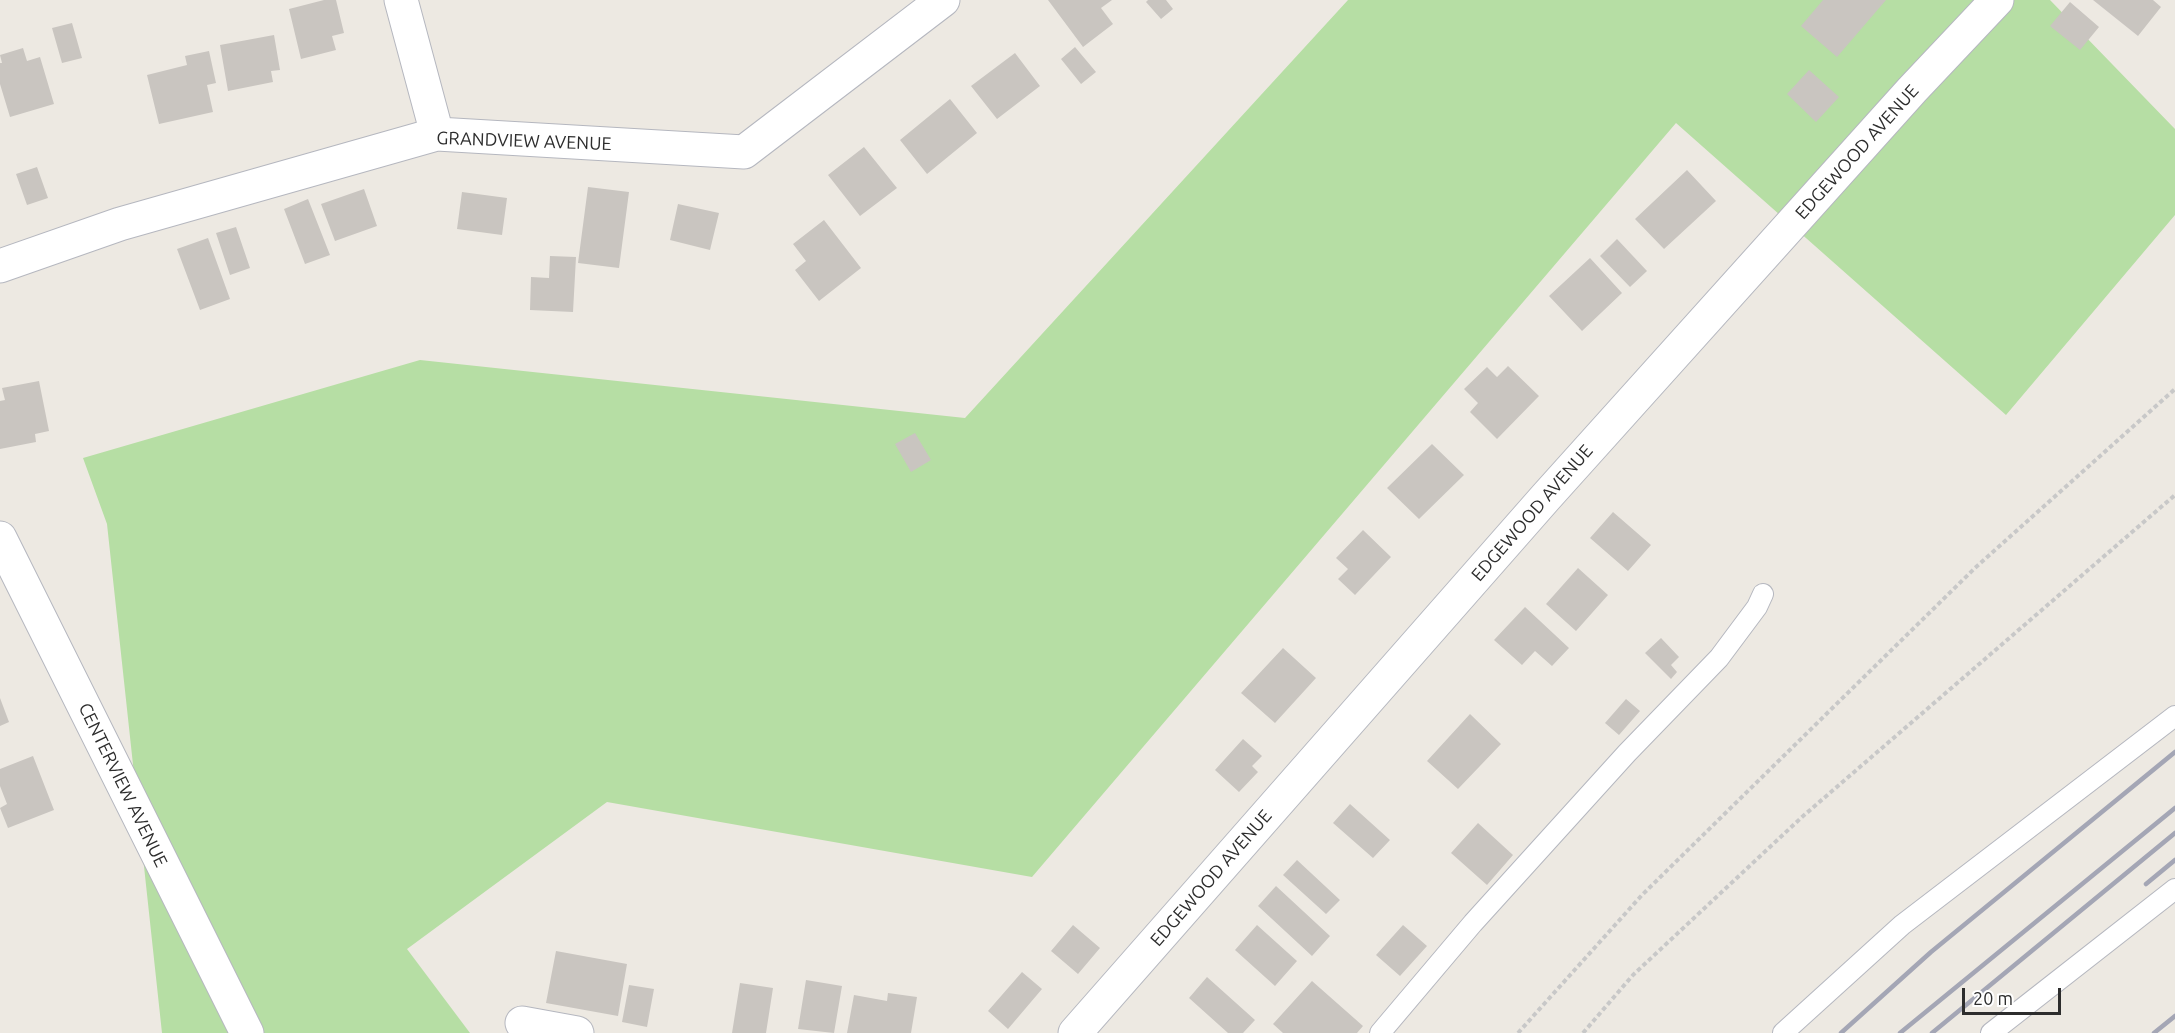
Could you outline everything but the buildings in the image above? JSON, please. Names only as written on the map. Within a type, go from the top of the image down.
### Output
[{"type":"street","points":[[401,0],[437,134]]},
{"type":"street","name":"GRANDVIEW AVENUE","points":[[0,266],[120,224],[437,134],[744,152],[943,0]]},
{"type":"street","name":"EDGEWOOD AVENUE","points":[[1075,1033],[1546,497],[1904,99],[1997,0]]},
{"type":"street","name":"CENTERVIEW AVENUE","points":[[0,538],[247,1033]]},
{"type":"street","points":[[522,1023],[577,1033]]},
{"type":"lane","points":[[1380,1033],[1473,922],[1627,753],[1719,658],[1757,607],[1763,594]]},
{"type":"lane","points":[[1783,1033],[1902,925],[2175,716]]},
{"type":"lane","points":[[1991,1033],[2175,889]]},
{"type":"path","points":[[1518,1033],[1642,894],[1975,568],[2175,389]]},
{"type":"path","points":[[1582,1033],[1633,975],[1802,817],[2175,495]]},
{"type":"green space","points":[[1348,0],[2050,0],[2175,129],[2175,215],[2006,415],[1676,123],[1032,877],[607,802],[407,949],[470,1033],[162,1033],[107,524],[83,458],[420,360],[965,418]]},
{"type":"railway","points":[[1841,1033],[1931,952],[2175,752]]},
{"type":"railway","points":[[1900,1033],[2175,808]]},
{"type":"railway","points":[[1932,1033],[2175,833]]},
{"type":"railway","points":[[2146,884],[2175,860]]},
{"type":"railway","points":[[2154,1033],[2175,1016]]}]
